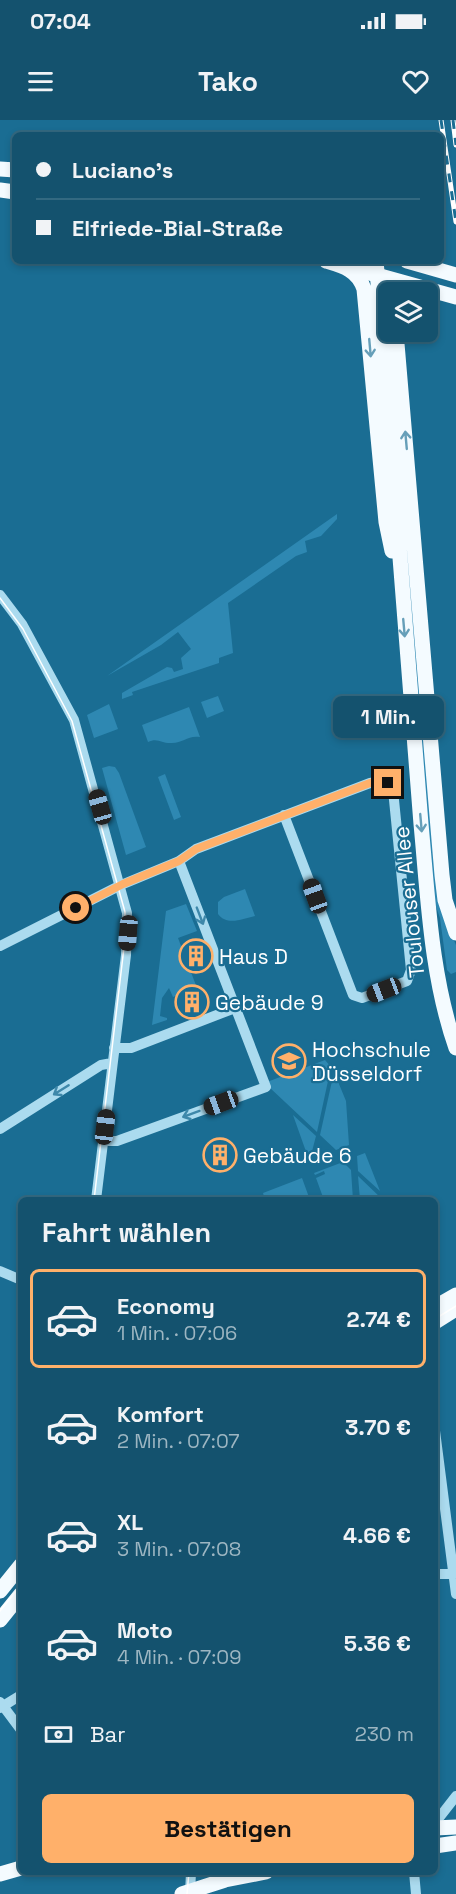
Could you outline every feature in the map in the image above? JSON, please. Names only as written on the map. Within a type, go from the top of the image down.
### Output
[{"type":"main road","points":[[337,264],[401,282]]},
{"type":"main road","points":[[376,264],[398,501],[416,580]]},
{"type":"main road","points":[[418,264],[456,274]]},
{"type":"main road","points":[[348,267],[360,279],[364,289],[386,522],[399,570]]},
{"type":"main road","points":[[438,292],[456,297]]},
{"type":"main road","points":[[397,342],[416,554],[416,580]]},
{"type":"main road","points":[[398,501],[396,507],[399,570]]},
{"type":"main road","name":"Toulouser Allee","points":[[399,570],[428,898],[439,982],[452,1012],[456,1048]]},
{"type":"main road","name":"Toulouser Allee","points":[[416,580],[442,875],[445,900],[456,933]]},
{"type":"main road","points":[[438,1307],[456,1295]]},
{"type":"main road","points":[[438,1320],[456,1309]]},
{"type":"main road","points":[[0,1591],[18,1569]]},
{"type":"main road","points":[[0,1620],[18,1598]]},
{"type":"main road","points":[[438,1828],[456,1827]]},
{"type":"main road","points":[[438,1846],[456,1843]]},
{"type":"main road","points":[[0,1874],[18,1869]]},
{"type":"main road","points":[[187,1893],[225,1880],[251,1875]]},
{"type":"street","points":[[0,595],[10,606],[51,674],[74,720],[121,885],[128,929],[96,1197]]},
{"type":"street","points":[[0,612],[10,606]]},
{"type":"street","points":[[0,946],[121,885],[179,861],[196,849],[284,815],[370,783],[381,781],[388,783],[393,790],[410,976],[407,981],[362,998],[356,998],[351,992],[284,815]]},
{"type":"street","points":[[103,1141],[117,1141],[266,1087],[179,861]]},
{"type":"street","points":[[114,1048],[131,1048],[235,1008]]},
{"type":"street","points":[[0,1129],[101,1065],[112,1063]]},
{"type":"street","points":[[0,1271],[18,1279]]},
{"type":"street","points":[[438,1470],[456,1594]]},
{"type":"street","points":[[438,1574],[453,1574]]},
{"type":"street","points":[[18,1696],[1,1705],[18,1726]]},
{"type":"street","points":[[438,1819],[456,1796]]},
{"type":"street","points":[[187,1893],[190,1875]]},
{"type":"street","points":[[414,1875],[416,1894]]},
{"type":"shaded area","points":[[337,514],[337,519],[321,536],[305,541],[307,552],[296,556],[228,603],[233,653],[219,658],[219,663],[132,692],[133,695],[122,699],[122,693],[167,667],[172,668],[174,672],[183,669],[181,658],[191,649],[178,632],[161,645],[107,676]]},
{"type":"shaded area","points":[[405,543],[410,565],[446,922],[456,945],[456,972],[451,974],[447,970],[440,918],[434,901]]},
{"type":"shaded area","points":[[218,696],[224,711],[207,718],[201,702]]},
{"type":"shaded area","points":[[109,704],[118,729],[94,738],[87,715]]},
{"type":"shaded area","points":[[189,707],[200,737],[192,737],[176,743],[155,740],[148,742],[142,725]]},
{"type":"shaded area","points":[[115,767],[119,773],[146,847],[126,855],[102,768]]},
{"type":"shaded area","points":[[165,774],[181,817],[174,820],[158,777]]},
{"type":"shaded area","points":[[245,889],[255,916],[235,921],[222,918],[218,914],[218,902],[224,897]]},
{"type":"shaded area","points":[[186,904],[197,931],[178,938],[197,988],[173,997],[169,988],[162,998],[160,1016],[167,1020],[152,1025],[166,911]]},
{"type":"shaded area","points":[[325,1060],[331,1067],[317,1132],[269,1087],[267,1082]]},
{"type":"shaded area","points":[[334,1072],[346,1101],[349,1145],[336,1150],[320,1135]]},
{"type":"shaded area","points":[[293,1115],[316,1136],[309,1160]]},
{"type":"shaded area","points":[[365,1153],[380,1191],[358,1171],[357,1156]]},
{"type":"shaded area","points":[[343,1162],[351,1170],[353,1197],[323,1197],[316,1178],[325,1174],[324,1171],[315,1175],[314,1173]]},
{"type":"shaded area","points":[[358,1176],[380,1197],[360,1197]]},
{"type":"shaded area","points":[[302,1178],[309,1197],[264,1197],[263,1193]]},
{"type":"tram line","points":[[0,598],[23,629],[72,721],[125,912],[125,939],[94,1197]]},
{"type":"tram line","points":[[438,1317],[456,1306]]},
{"type":"tram line","points":[[0,1611],[18,1589]]},
{"type":"tram line","points":[[187,1894],[189,1875]]},
{"type":"railway","points":[[441,120],[443,132]]},
{"type":"railway","points":[[453,120],[456,145]]},
{"type":"railway","points":[[444,140],[456,222]]},
{"type":"place","name":"Haus D","points":[[196,956]]},
{"type":"place","name":"Gebäude 9","points":[[192,1002]]},
{"type":"place","name":"Hochschule Düsseldorf","points":[[289,1061]]},
{"type":"place","name":"Gebäude 6","points":[[220,1155]]},
{"type":"route","points":[[76,908],[123,884],[179,861],[196,849],[370,783],[381,781],[388,783]]}]
